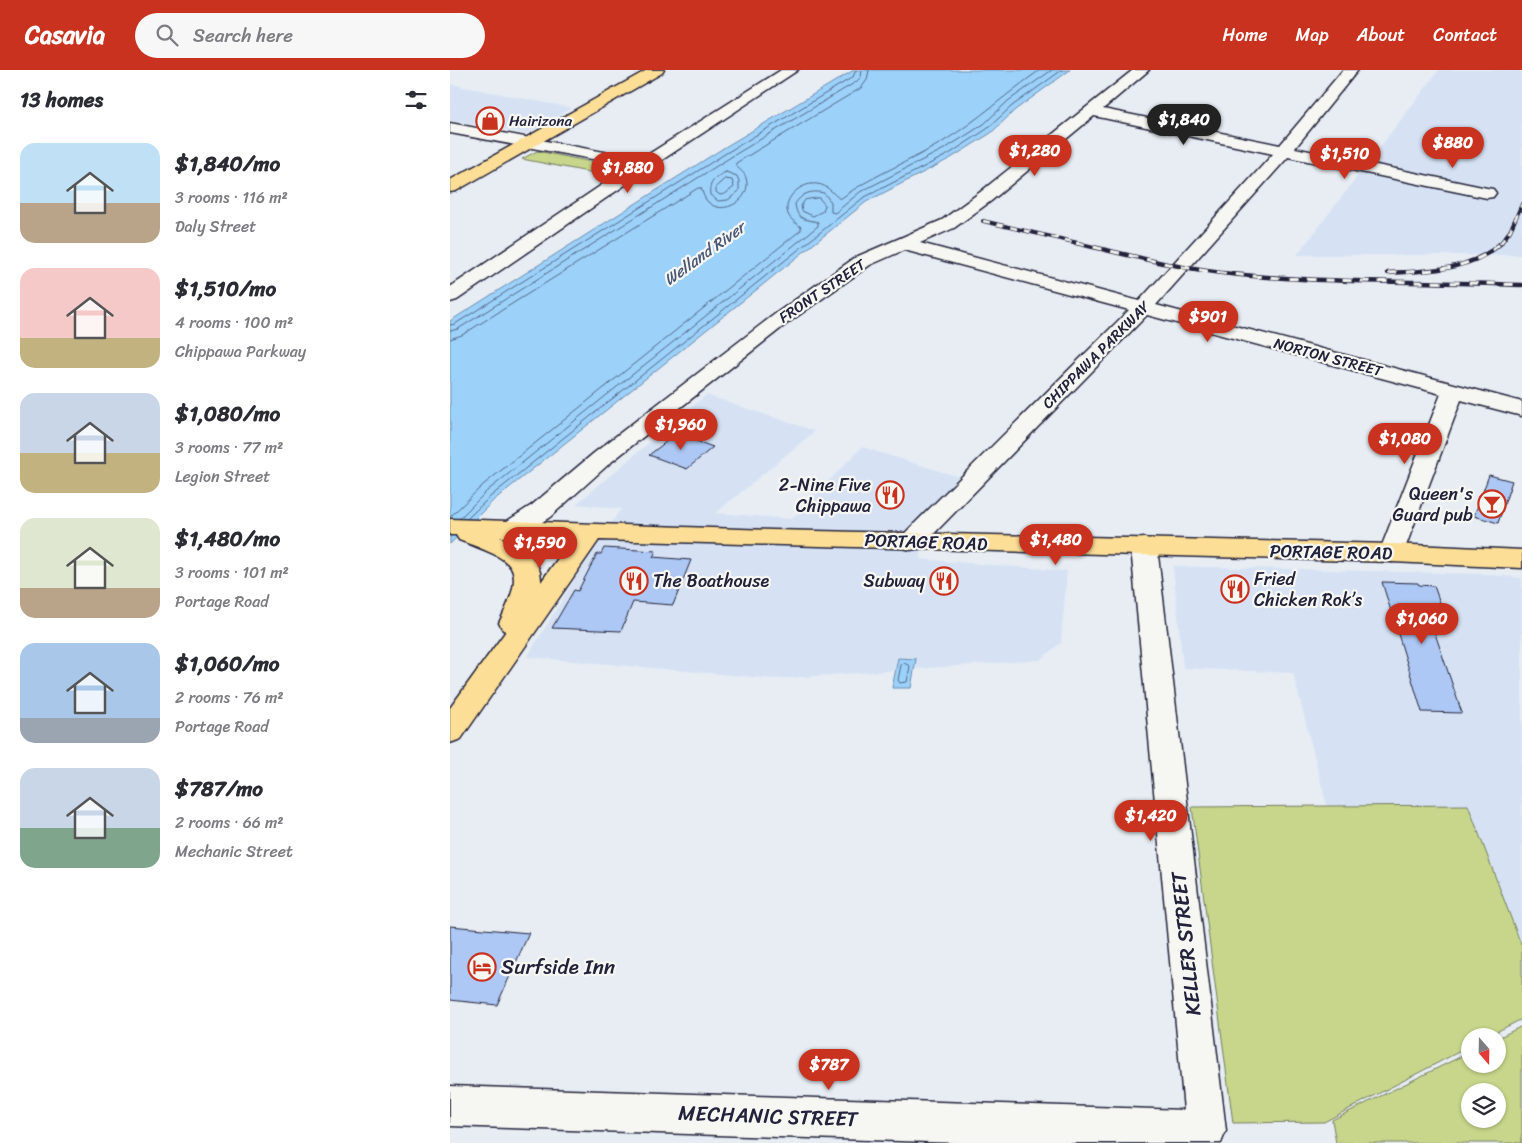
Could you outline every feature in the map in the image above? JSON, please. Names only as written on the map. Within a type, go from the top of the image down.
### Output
[{"type":"main road","points":[[450,187],[658,70]]},
{"type":"main road","points":[[450,527],[505,537],[529,572],[527,590],[512,626],[482,686]]},
{"type":"main road","points":[[450,731],[592,531]]},
{"type":"main road","name":"PORTAGE ROAD","points":[[505,537],[592,531],[911,542],[1392,553],[1522,559]]},
{"type":"street","points":[[450,296],[644,164],[791,70]]},
{"type":"street","name":"FRONT STREET","points":[[505,537],[541,511],[602,458],[782,318],[863,261],[948,224],[985,197],[1142,70]]},
{"type":"street","name":"CHIPPAWA PARKWAY","points":[[911,542],[1144,307],[1284,152],[1351,70]]},
{"type":"street","points":[[1090,111],[1487,193]]},
{"type":"street","points":[[450,128],[644,164]]},
{"type":"street","name":"NORTON STREET","points":[[903,244],[1522,409]]},
{"type":"street","points":[[1392,553],[1453,391]]},
{"type":"street","name":"KELLER STREET","points":[[1144,548],[1206,1131]]},
{"type":"street","name":"MECHANIC STREET","points":[[450,1106],[1206,1131]]},
{"type":"shaded area","points":[[1439,70],[1522,70],[1522,255],[1297,255]]},
{"type":"shaded area","points":[[450,84],[572,108],[526,134],[450,120]]},
{"type":"shaded area","points":[[706,395],[815,431],[716,513],[792,519],[862,447],[972,481],[926,526],[920,559],[1067,571],[1061,643],[1040,660],[775,679],[527,657],[600,538],[621,509],[576,504]]},
{"type":"shaded area","points":[[1173,566],[1484,574],[1522,578],[1522,958],[1451,806],[1327,806],[1293,673],[1183,668]]},
{"type":"green space","points":[[537,151],[632,170],[619,178],[522,159]]},
{"type":"green space","points":[[1468,805],[1522,947],[1522,1019],[1504,1028],[1461,1028],[1461,1051],[1324,1122],[1233,1123],[1192,807]]},
{"type":"green space","points":[[1522,1026],[1522,1143],[1336,1143],[1332,1120],[1461,1056],[1461,1073],[1506,1073],[1506,1034]]},
{"type":"water","name":"Welland River","points":[[854,70],[1070,70],[1015,110],[991,133],[951,158],[866,202],[494,500],[450,544],[450,321],[725,147]]},
{"type":"water","points":[[898,658],[916,659],[911,688],[892,688]]},
{"type":"building","points":[[676,434],[713,447],[687,469],[649,455]]},
{"type":"building","name":"Queen's Guard pub","points":[[1489,475],[1512,481],[1498,523],[1474,516]]},
{"type":"building","name":"The Boathouse","points":[[604,548],[656,551],[653,557],[691,560],[673,605],[633,602],[621,631],[552,628],[574,590],[578,591],[597,554],[601,554]]},
{"type":"building","points":[[1382,582],[1418,583],[1419,585],[1434,586],[1443,611],[1427,610],[1462,713],[1422,712]]},
{"type":"building","name":"Surfside Inn","points":[[450,926],[529,933],[497,1005],[450,1000]]},
{"type":"railway","points":[[1500,243],[1510,231],[1522,204]]},
{"type":"railway","points":[[983,221],[1082,244]]},
{"type":"railway","points":[[1076,243],[1167,264],[1222,273],[1297,279],[1522,285]]},
{"type":"railway","points":[[1388,273],[1448,268],[1476,259],[1500,243]]},
{"type":"place","name":"Hairizona","points":[[490,121]]},
{"type":"place","name":"2-Nine Five Chippawa","points":[[890,495]]},
{"type":"place","name":"Queen's Guard pub","points":[[1492,504]]},
{"type":"place","name":"The Boathouse","points":[[634,581]]},
{"type":"place","name":"Subway","points":[[944,581]]},
{"type":"place","name":"Fried Chicken Rok’s","points":[[1235,589]]},
{"type":"place","name":"Surfside Inn","points":[[482,967]]}]
